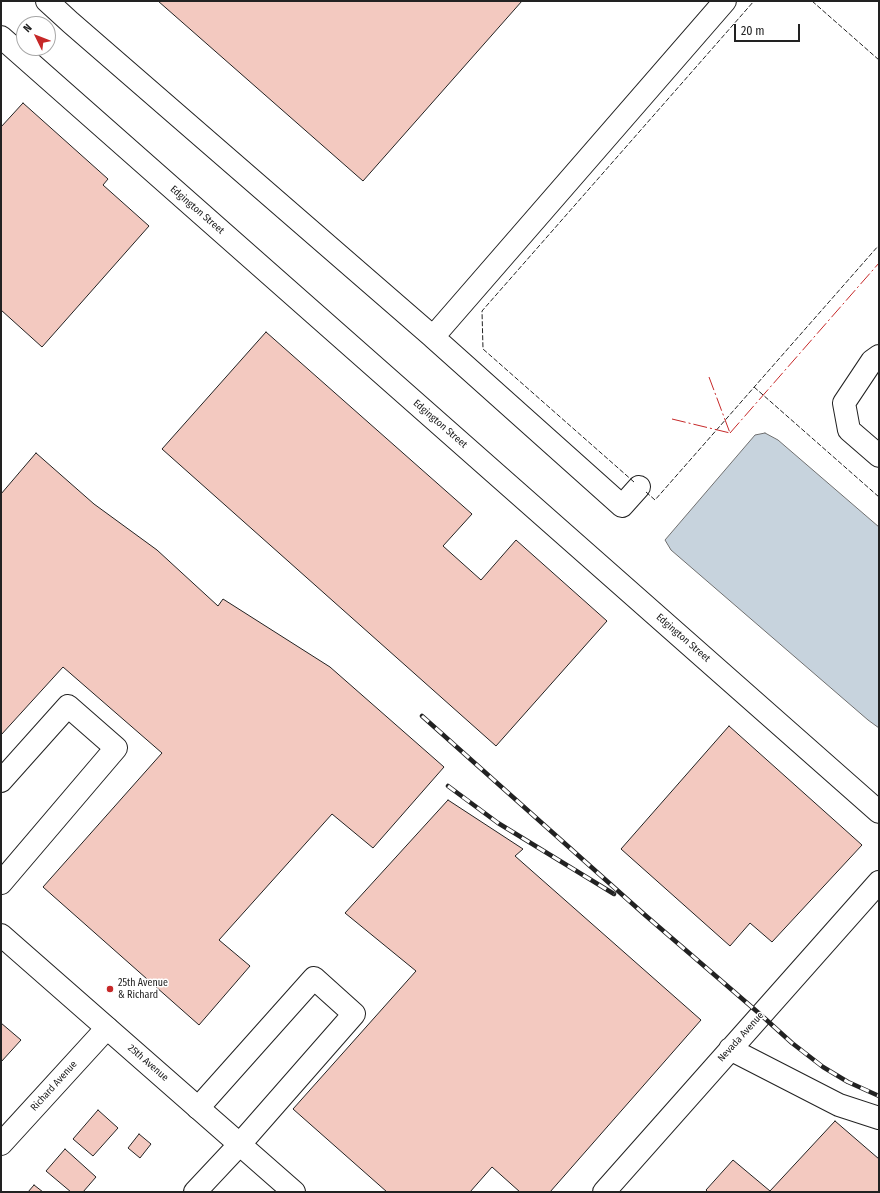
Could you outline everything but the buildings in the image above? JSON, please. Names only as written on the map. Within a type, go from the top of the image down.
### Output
[{"type":"street","points":[[47,1],[432,337],[622,506],[639,487]]},
{"type":"street","points":[[432,337],[718,5]]},
{"type":"street","name":"Edgington Street","points":[[1,36],[879,812]]},
{"type":"street","points":[[879,356],[872,361],[844,403],[849,430],[879,456]]},
{"type":"street","points":[[1,781],[68,706],[116,748],[1,884]]},
{"type":"street","name":"Nevada Avenue","points":[[604,1192],[879,882]]},
{"type":"street","name":"25th Avenue","points":[[1,935],[240,1144],[286,1189]]},
{"type":"street","points":[[195,1192],[240,1144],[354,1014],[314,978],[198,1108]]},
{"type":"street","name":"Richard Avenue","points":[[1,1144],[107,1028]]},
{"type":"street","points":[[730,1049],[839,1105],[879,1118]]},
{"type":"shaded area","points":[[765,433],[778,440],[879,527],[879,728],[671,550],[665,540],[755,435]]},
{"type":"railway","points":[[422,716],[645,915],[792,1043],[823,1067],[848,1082],[879,1096]]},
{"type":"railway","points":[[448,786],[498,823],[614,894]]},
{"type":"fence","points":[[634,482],[483,349],[482,311],[754,1]]},
{"type":"fence","points":[[812,1],[879,60]]},
{"type":"fence","points":[[646,492],[655,500],[879,245]]},
{"type":"fence","points":[[754,387],[879,497]]},
{"type":"power","points":[[730,433],[879,263]]},
{"type":"power","points":[[709,377],[730,433]]},
{"type":"power","points":[[672,419],[730,433]]},
{"type":"place","name":"25th Avenue & Richard","points":[[110,989]]}]
